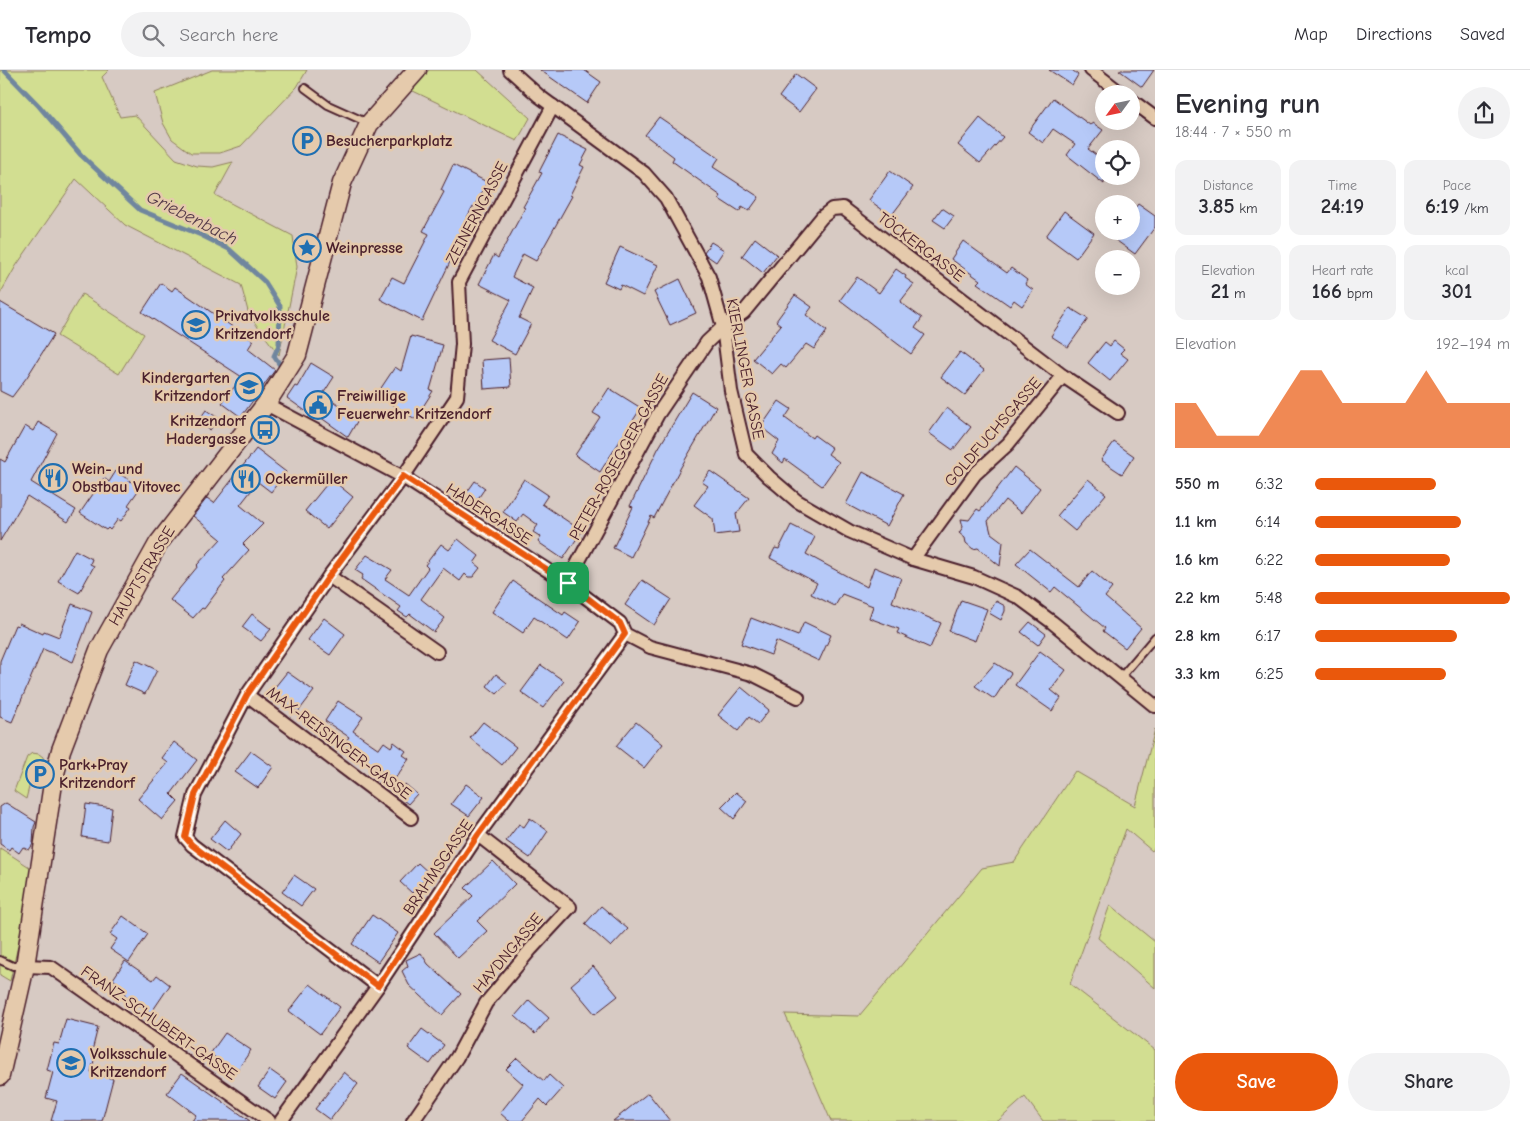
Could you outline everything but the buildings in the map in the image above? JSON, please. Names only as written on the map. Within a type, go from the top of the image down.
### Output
[{"type":"main road","name":"HAUPTSTRASSE","points":[[0,1076],[25,966],[54,777],[61,750],[99,650],[158,544],[266,404],[297,355],[342,183],[369,124],[417,70]]},
{"type":"street","name":"KIERLINGER GASSE","points":[[510,70],[539,96],[644,173],[666,198],[709,276],[723,327],[731,391],[746,454],[769,477],[798,501],[849,531],[913,559],[974,577],[1018,597],[1052,622],[1155,706]]},
{"type":"street","points":[[1090,70],[1110,85]]},
{"type":"street","name":"ZEINERNGASSE","points":[[378,986],[192,845],[185,837],[195,795],[247,695],[329,576],[403,476],[457,397],[462,344],[459,282],[553,106]]},
{"type":"street","points":[[1140,107],[1155,118]]},
{"type":"street","name":"TÖCKERGASSE","points":[[723,327],[744,312],[822,217],[832,209],[843,208],[1063,376],[1118,413]]},
{"type":"street","name":"PETER-ROSEGGER-GASSE","points":[[568,583],[658,414],[707,342],[723,327]]},
{"type":"street","name":"GOLDFUCHSGASSE","points":[[913,559],[975,474],[1008,444],[1063,376]]},
{"type":"street","name":"HADERGASSE","points":[[266,404],[403,476],[568,583],[620,623],[625,634],[650,648],[752,674],[798,697]]},
{"type":"street","points":[[329,576],[437,652]]},
{"type":"street","name":"BRAHMSGASSE","points":[[281,1121],[378,986],[478,835],[625,634]]},
{"type":"street","name":"MAX-REISINGER-GASSE","points":[[247,695],[411,818]]},
{"type":"street","name":"HAYDNGASSE","points":[[413,1121],[457,1058],[486,1003],[531,949],[570,908],[478,835]]},
{"type":"street","name":"FRANZ-SCHUBERT-GASSE","points":[[25,966],[51,967],[269,1121]]},
{"type":"lane","points":[[305,88],[328,105],[369,124]]},
{"type":"lane","points":[[1120,678],[1155,637]]},
{"type":"lane","points":[[0,960],[13,966],[25,966]]},
{"type":"green space","points":[[0,70],[109,70],[102,77],[120,117],[135,115],[176,159],[197,166],[213,167],[233,162],[215,195],[293,236],[297,267],[279,355],[249,315],[241,285],[125,225],[76,179],[16,266],[0,294]]},
{"type":"green space","points":[[212,70],[307,70],[297,87],[241,146],[220,153],[191,153],[172,139],[163,123],[155,93]]},
{"type":"green space","points":[[429,70],[477,70],[530,118],[517,141],[411,90]]},
{"type":"green space","points":[[82,294],[144,334],[119,374],[57,336]]},
{"type":"green space","points":[[1155,729],[1155,847],[1152,851],[1126,829],[1070,984],[1155,1050],[1155,1121],[1043,1121],[1025,1097],[998,1121],[831,1121],[785,1014],[859,1016],[982,868],[1014,862],[1075,771],[1135,806]]},
{"type":"green space","points":[[32,753],[43,757],[44,762],[36,760],[26,799],[14,791],[27,757]]},
{"type":"green space","points":[[0,848],[31,868],[19,941],[10,981],[0,975]]},
{"type":"green space","points":[[1110,905],[1155,942],[1155,988],[1098,938]]},
{"type":"waterway","name":"Griebenbach","points":[[4,70],[39,106],[81,155],[140,210],[201,235],[229,249],[265,282],[280,306],[279,345],[274,356],[280,365]]},
{"type":"place","name":"Besucherparkplatz","points":[[307,141]]},
{"type":"place","name":"Weinpresse","points":[[307,248]]},
{"type":"place","name":"Privatvolksschule Kritzendorf","points":[[196,325]]},
{"type":"place","name":"Kindergarten Kritzendorf","points":[[249,387]]},
{"type":"place","name":"Freiwillige Feuerwehr Kritzendorf","points":[[318,405]]},
{"type":"place","name":"Kritzendorf Hadergasse","points":[[265,430]]},
{"type":"place","name":"Wein- und Obstbau Vitovec","points":[[53,478]]},
{"type":"place","name":"Ockermüller","points":[[246,479]]},
{"type":"place","name":"Park+Pray Kritzendorf","points":[[40,774]]},
{"type":"place","name":"Volksschule Kritzendorf","points":[[71,1063]]},
{"type":"route","points":[[403,476],[568,583],[620,623],[625,634],[478,835],[378,986],[192,845],[185,837],[195,795],[247,695],[329,576],[403,476]]}]
